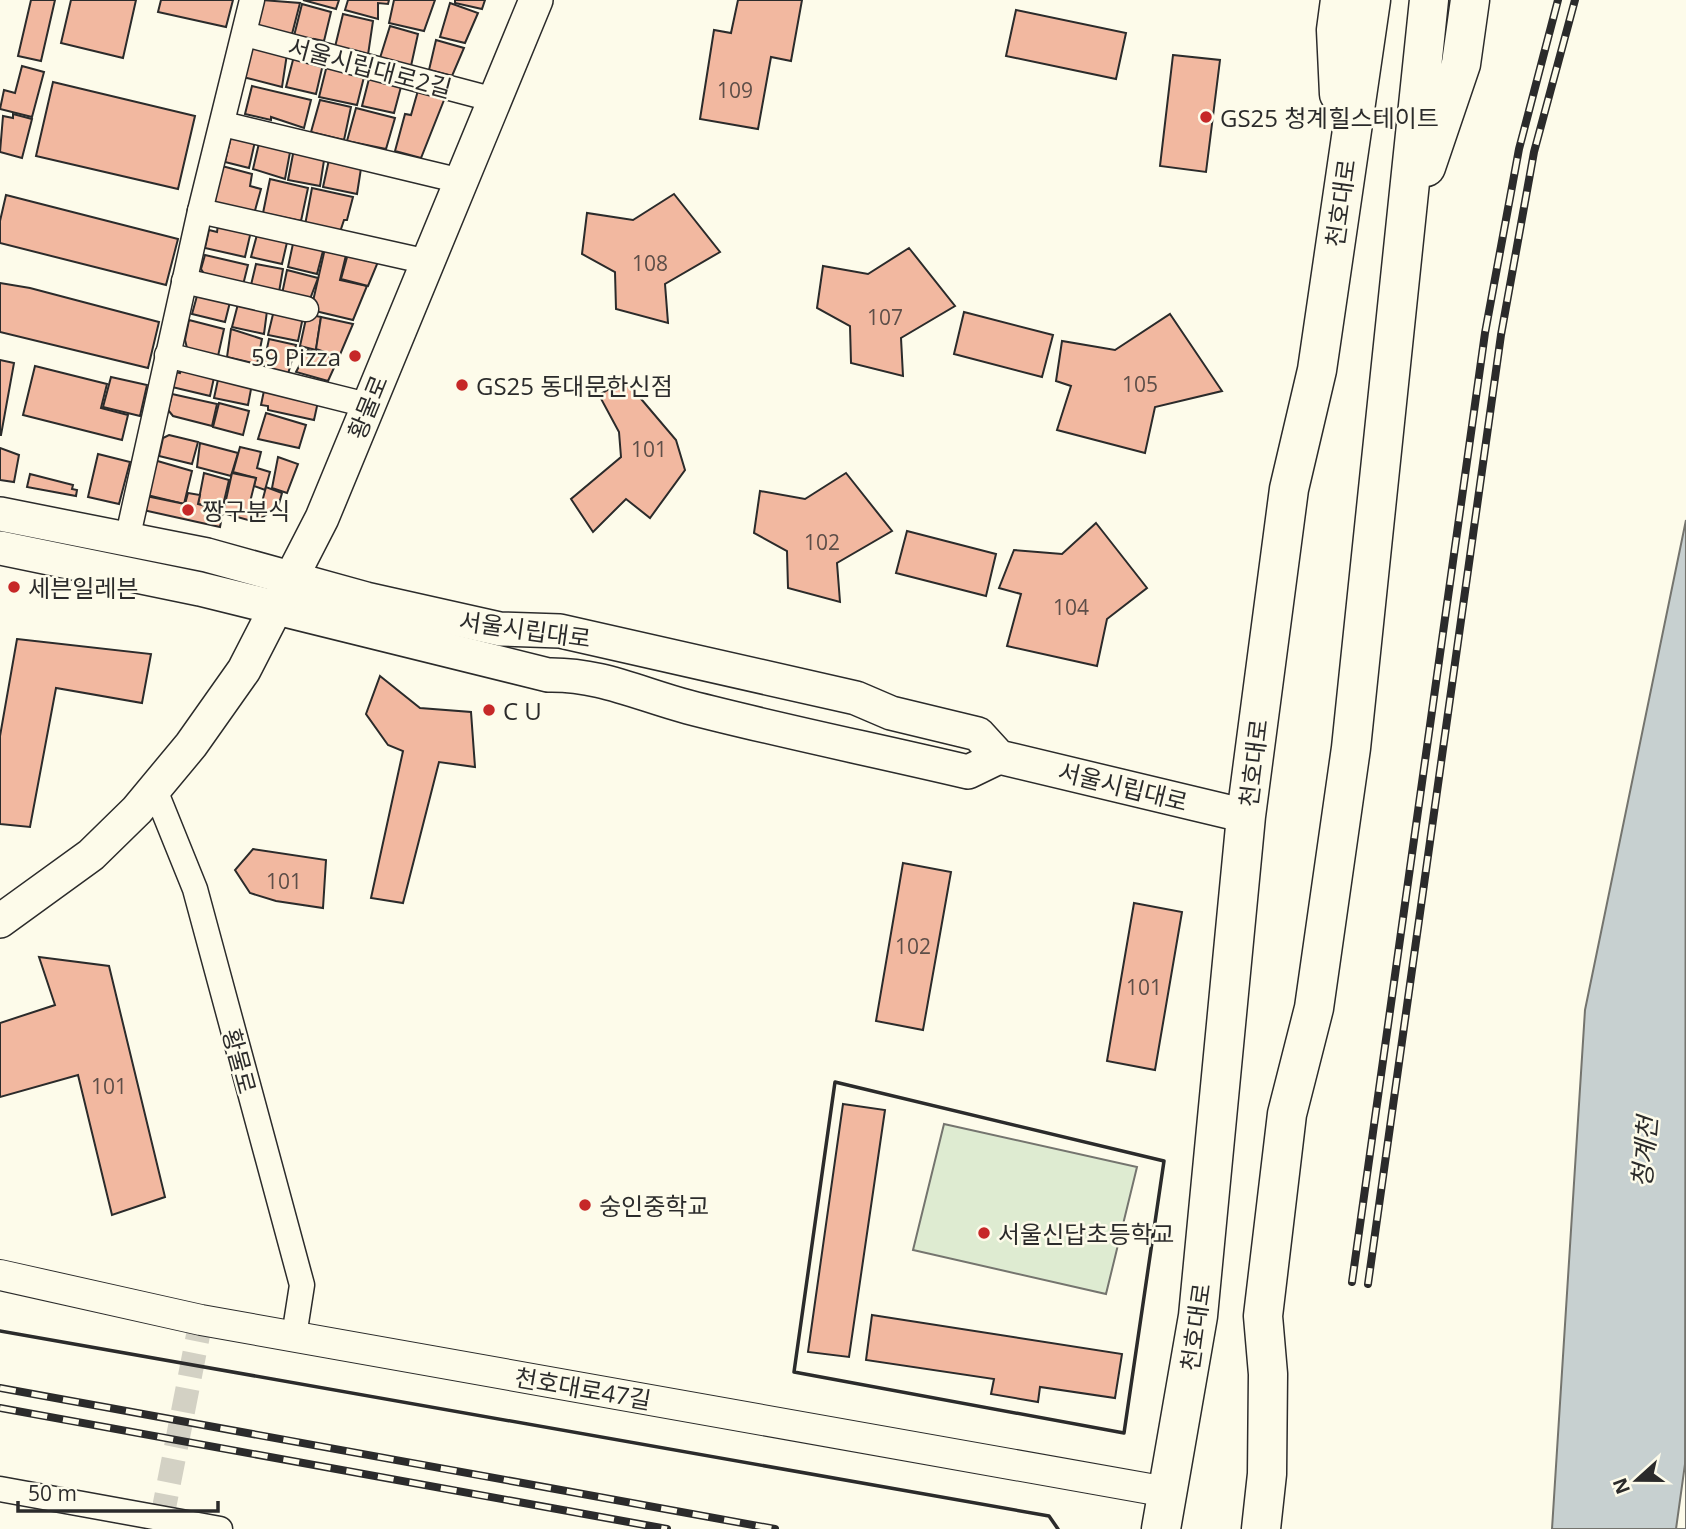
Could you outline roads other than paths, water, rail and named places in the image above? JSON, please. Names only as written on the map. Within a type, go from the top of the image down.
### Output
[{"type":"main road","name":"황물로","points":[[0,921],[91,855],[155,790],[244,670],[322,518],[536,0]]},
{"type":"main road","points":[[1340,0],[1336,30],[1343,180]]},
{"type":"main road","name":"천호대로","points":[[1161,1529],[1198,1316],[1246,816],[1289,489],[1317,370],[1371,0]]},
{"type":"main road","points":[[1261,1529],[1267,1474],[1268,1374],[1263,1316],[1287,1114],[1314,1008],[1351,748],[1429,0]]},
{"type":"main road","points":[[1403,235],[1461,64],[1470,0]]},
{"type":"main road","name":"서울시립대로","points":[[0,514],[206,555],[292,579],[500,629],[559,631],[856,698],[891,713],[978,734],[999,757],[1246,816]]},
{"type":"main road","name":"서울시립대로","points":[[0,548],[200,589],[548,675],[575,675],[601,681],[685,706],[968,772],[999,757]]},
{"type":"main road","points":[[1267,1474],[1282,1529]]},
{"type":"street","points":[[127,540],[200,211],[252,0]]},
{"type":"street","name":"서울시립대로2길","points":[[245,34],[495,100]]},
{"type":"street","points":[[223,124],[461,181]]},
{"type":"street","points":[[200,211],[428,262]]},
{"type":"street","points":[[184,281],[306,309]]},
{"type":"street","points":[[167,355],[367,405]]},
{"type":"street","name":"황물로","points":[[155,790],[195,889],[302,1285],[294,1336]]},
{"type":"street","name":"천호대로47길","points":[[0,1275],[201,1320],[1167,1492]]},
{"type":"street","points":[[0,1489],[162,1523],[220,1529]]},
{"type":"water","name":"청계천","points":[[1686,520],[1685,1529],[1552,1529],[1585,1010]]},
{"type":"tunnel","points":[[162,1518],[201,1320]]},
{"type":"railway","points":[[1352,1282],[1485,333],[1519,149],[1558,0]]},
{"type":"railway","points":[[1368,1284],[1501,335],[1534,152],[1575,0]]},
{"type":"railway","points":[[0,1388],[775,1529]]},
{"type":"railway","points":[[0,1408],[667,1529]]},
{"type":"place","name":"GS25 청계힐스테이트","points":[[1206,117]]},
{"type":"place","name":"59 Pizza","points":[[355,356]]},
{"type":"place","name":"GS25 동대문한신점","points":[[462,385]]},
{"type":"place","name":"짱구분식","points":[[188,510]]},
{"type":"place","name":"세븐일레븐","points":[[14,587]]},
{"type":"place","name":"C U","points":[[489,710]]},
{"type":"place","name":"숭인중학교","points":[[585,1205]]},
{"type":"place","name":"서울신답초등학교","points":[[984,1233]]}]
